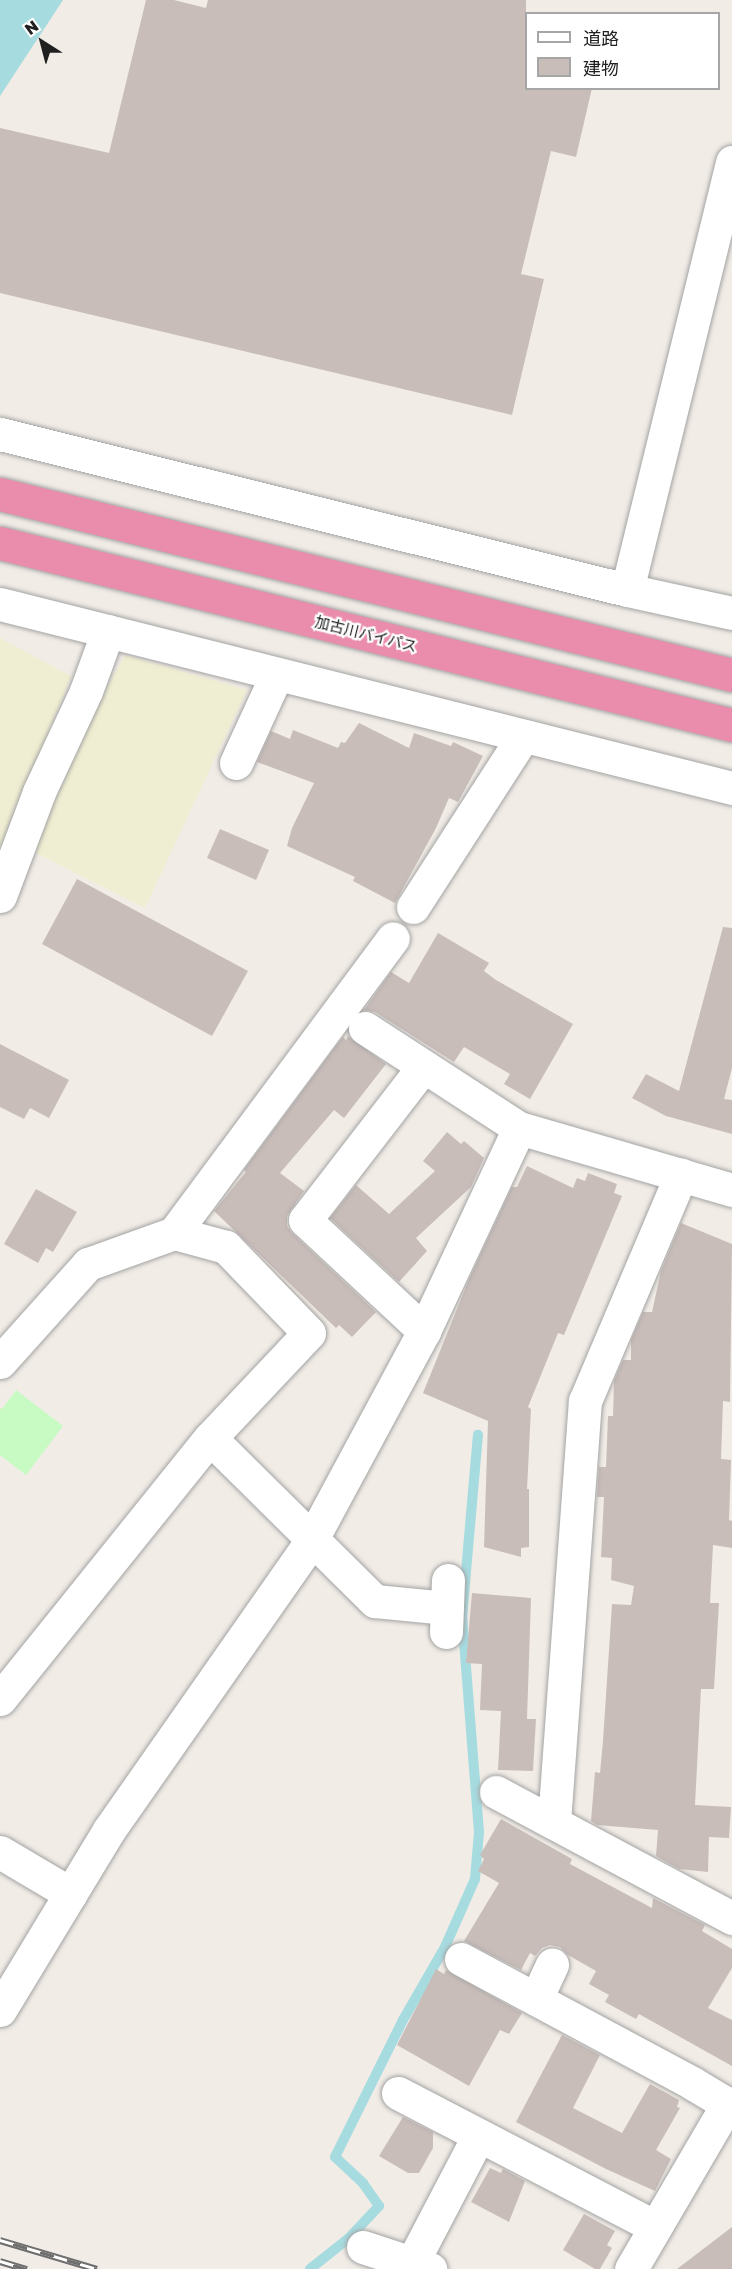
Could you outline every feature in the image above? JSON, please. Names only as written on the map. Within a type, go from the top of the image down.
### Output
[{"type":"highway","points":[[0,494],[732,675]]},
{"type":"highway","name":"加古川バイパス","points":[[0,543],[732,724]]},
{"type":"street","points":[[627,590],[732,162]]},
{"type":"street","points":[[0,434],[627,590],[732,613]]},
{"type":"street","points":[[0,604],[732,788]]},
{"type":"street","points":[[0,896],[39,792],[86,691],[108,632]]},
{"type":"street","points":[[236,763],[277,674]]},
{"type":"street","points":[[413,907],[524,736]]},
{"type":"street","points":[[0,1362],[88,1264],[174,1233],[393,938]]},
{"type":"street","points":[[365,1028],[519,1128],[732,1190]]},
{"type":"street","points":[[423,1067],[305,1220],[424,1330]]},
{"type":"street","points":[[0,2010],[109,1830],[311,1541],[424,1330],[519,1128]]},
{"type":"street","points":[[554,1822],[585,1401],[681,1175]]},
{"type":"street","points":[[0,1699],[210,1438],[309,1333],[226,1246],[174,1233]]},
{"type":"street","points":[[210,1438],[311,1541],[375,1601],[447,1607]]},
{"type":"street","points":[[496,1792],[732,1918]]},
{"type":"street","points":[[0,1852],[71,1894]]},
{"type":"street","points":[[462,1959],[730,2105],[655,2227],[632,2269]]},
{"type":"street","points":[[536,2000],[552,1964]]},
{"type":"street","points":[[398,2093],[655,2227]]},
{"type":"street","points":[[363,2247],[421,2266],[479,2135]]},
{"type":"shaded area","points":[[0,638],[71,676],[0,858]]},
{"type":"shaded area","points":[[125,655],[247,690],[145,908],[34,852],[71,751]]},
{"type":"green space","points":[[16,1390],[63,1426],[26,1475],[0,1455],[0,1408],[2,1409]]},
{"type":"water","points":[[0,0],[63,0],[0,96]]},
{"type":"building","points":[[146,0],[174,0],[206,8],[208,0],[526,0],[525,90],[592,90],[576,157],[551,151],[521,274],[544,279],[512,415],[0,293],[0,128],[109,153]]},
{"type":"building","points":[[359,723],[409,748],[414,733],[451,746],[453,742],[483,756],[458,802],[449,798],[436,828],[395,903],[353,881],[355,877],[287,846],[292,828],[314,783],[257,762],[271,731],[290,739],[293,730],[338,748],[341,742],[345,743]]},
{"type":"building","points":[[220,829],[269,850],[256,880],[207,858]]},
{"type":"building","points":[[77,879],[248,971],[212,1036],[42,944]]},
{"type":"building","points":[[723,927],[732,928],[732,1068],[724,1099],[732,1100],[732,1134],[666,1116],[632,1098],[646,1074],[679,1091]]},
{"type":"building","points":[[438,933],[489,963],[484,971],[496,980],[573,1024],[530,1099],[504,1084],[510,1074],[464,1047],[454,1062],[375,1012],[364,1010],[391,972],[409,983]]},
{"type":"building","points":[[348,1036],[386,1064],[344,1118],[334,1110],[280,1173],[304,1191],[287,1216],[287,1226],[376,1312],[352,1337],[339,1325],[336,1328],[214,1211],[246,1172],[244,1170],[335,1047],[343,1037],[346,1040]]},
{"type":"building","points":[[0,1044],[69,1080],[49,1118],[30,1108],[24,1119],[0,1107]]},
{"type":"building","points":[[447,1132],[461,1144],[464,1141],[484,1158],[471,1187],[416,1238],[427,1251],[399,1282],[330,1218],[356,1185],[389,1214],[435,1171],[423,1161]]},
{"type":"building","points":[[527,1166],[573,1188],[577,1178],[585,1181],[588,1173],[617,1184],[614,1193],[622,1196],[564,1335],[558,1333],[528,1407],[531,1409],[527,1489],[529,1489],[529,1547],[521,1548],[521,1557],[484,1547],[488,1421],[423,1393],[470,1277],[512,1187],[517,1187]]},
{"type":"building","points":[[36,1189],[77,1212],[53,1252],[46,1248],[38,1263],[4,1244]]},
{"type":"building","points":[[681,1223],[732,1244],[730,1402],[723,1401],[721,1459],[731,1460],[729,1520],[732,1521],[732,1548],[713,1545],[710,1603],[719,1603],[714,1689],[701,1689],[695,1805],[731,1807],[729,1838],[709,1837],[708,1872],[679,1869],[656,1856],[658,1830],[597,1825],[591,1821],[595,1772],[600,1773],[612,1604],[631,1605],[634,1586],[611,1580],[612,1558],[601,1557],[604,1497],[597,1497],[599,1467],[606,1467],[608,1416],[613,1416],[614,1381],[623,1360],[631,1360],[631,1340],[643,1312],[652,1312],[661,1271]]},
{"type":"building","points":[[472,1593],[531,1598],[527,1719],[536,1719],[533,1771],[498,1770],[501,1711],[480,1710],[482,1664],[466,1663]]},
{"type":"building","points":[[501,1819],[572,1859],[570,1864],[652,1908],[653,1898],[705,1925],[702,1931],[732,1949],[732,1968],[708,2008],[732,2020],[732,2066],[639,2014],[636,2019],[605,2002],[609,1995],[589,1984],[596,1971],[568,1955],[560,1947],[550,1945],[542,1948],[535,1956],[530,1953],[521,1970],[464,1941],[499,1883],[478,1871],[484,1859],[480,1855]]},
{"type":"building","points":[[436,1969],[444,1974],[446,1970],[522,2013],[509,2034],[500,2030],[469,2086],[397,2045]]},
{"type":"building","points":[[562,2035],[600,2055],[573,2108],[622,2133],[650,2084],[679,2100],[677,2107],[680,2108],[656,2150],[671,2159],[655,2191],[606,2169],[516,2122]]},
{"type":"building","points":[[403,2117],[433,2132],[433,2148],[419,2173],[408,2173],[379,2156]]},
{"type":"building","points":[[490,2168],[501,2173],[503,2169],[525,2181],[509,2222],[471,2202]]},
{"type":"building","points":[[584,2214],[615,2231],[607,2245],[612,2248],[600,2269],[595,2269],[563,2250]]},
{"type":"building","points":[[732,2227],[732,2269],[677,2269]]},
{"type":"waterway","points":[[310,2269],[349,2238],[379,2206],[363,2183],[335,2157],[403,2020],[445,1947],[475,1879],[479,1832],[462,1617],[478,1435]]},
{"type":"railway","points":[[0,2240],[97,2269]]},
{"type":"railway","points":[[0,2261],[27,2269]]}]
